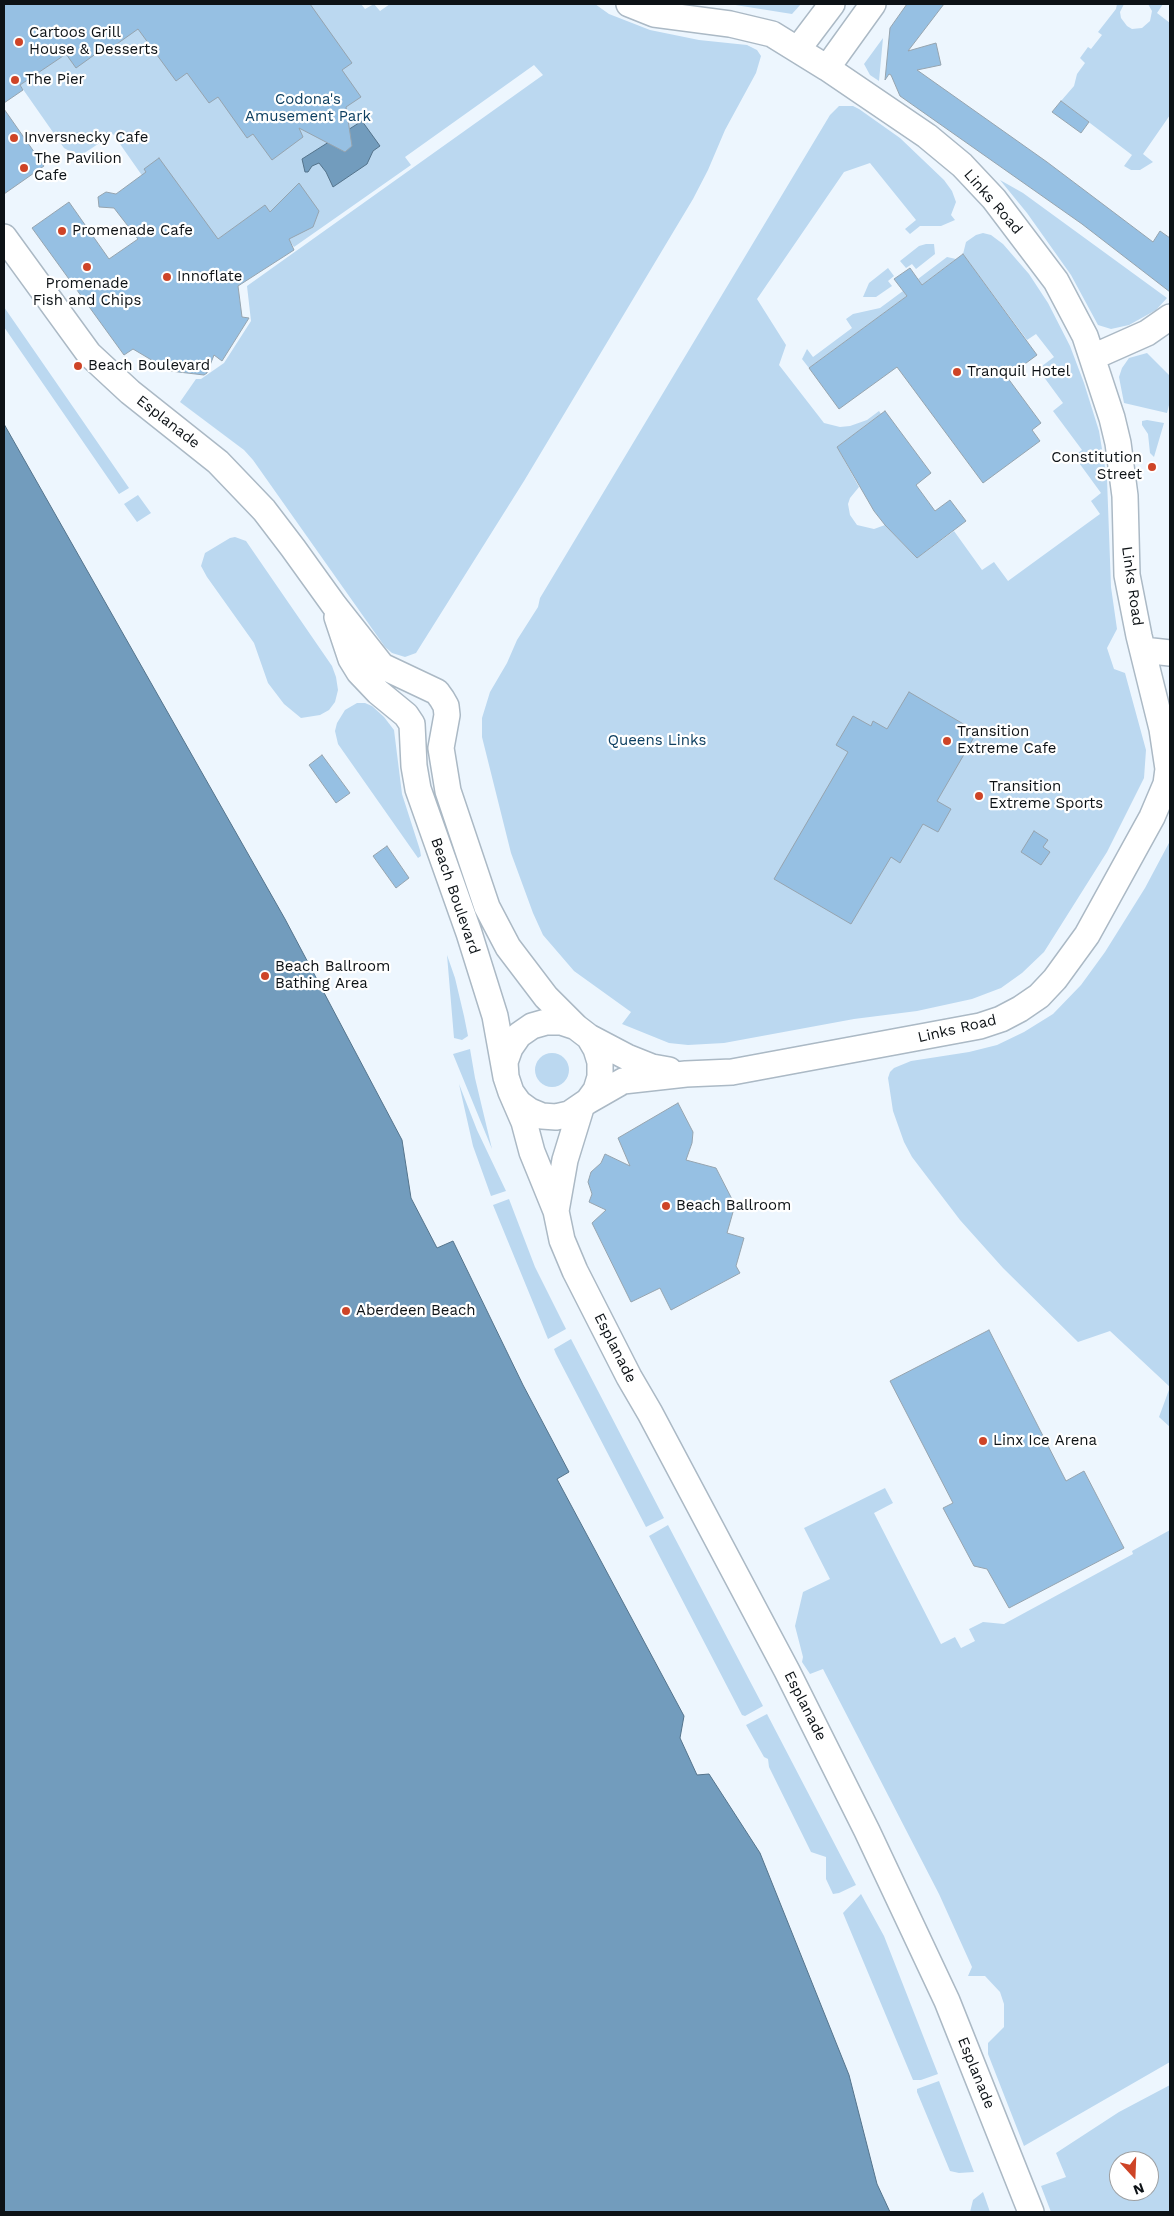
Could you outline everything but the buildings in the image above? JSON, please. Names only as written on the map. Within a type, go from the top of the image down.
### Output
[{"type":"street","name":"Links Road","points":[[585,1105],[622,1081],[686,1074],[732,1072],[980,1026],[1001,1019],[1020,1009],[1039,996],[1073,956],[1108,899],[1152,818],[1166,784],[1168,769],[1167,753],[1143,650],[1126,565],[1125,496],[1112,418],[1093,357],[1072,309],[1056,281],[976,179],[927,136],[828,68],[772,34],[673,10],[654,14],[629,4]]},
{"type":"street","points":[[798,50],[832,4]]},
{"type":"street","points":[[828,68],[873,4]]},
{"type":"street","name":"Esplanade","points":[[4,237],[82,346],[130,392],[218,462],[264,510],[382,666],[437,692]]},
{"type":"street","points":[[1093,357],[1148,333],[1170,317]]},
{"type":"street","name":"Esplanade","points":[[334,605],[344,641],[358,672],[378,692],[406,715]]},
{"type":"street","points":[[1143,650],[1170,653]]},
{"type":"street","name":"Beach Boulevard","points":[[437,692],[446,706],[447,715],[441,748],[448,791],[487,907],[513,954],[546,997],[582,1032]]},
{"type":"street","name":"Beach Boulevard","points":[[406,715],[412,724],[414,766],[418,789],[495,1016],[508,1085]]},
{"type":"street","points":[[546,1022],[561,1022],[582,1032],[596,1049],[600,1062],[600,1076],[596,1090],[585,1105],[569,1114],[556,1117],[542,1116],[530,1111],[519,1103],[508,1085],[505,1062],[510,1048],[519,1035],[532,1026],[546,1022]]},
{"type":"street","name":"Links Road","points":[[582,1032],[644,1064],[686,1074]]},
{"type":"street","name":"Esplanade","points":[[508,1085],[524,1122],[532,1152],[556,1211],[562,1240],[575,1271],[629,1378],[650,1413],[787,1671],[867,1831],[947,2001],[1029,2208]]},
{"type":"street","name":"Esplanade","points":[[556,1211],[565,1160],[585,1105]]},
{"type":"green space","name":"Codona's Amusement Park","points":[[31,4],[361,4],[365,9],[374,4],[380,11],[390,4],[595,4],[609,14],[650,30],[699,40],[747,45],[757,50],[761,56],[756,73],[725,130],[693,199],[524,481],[416,653],[405,657],[392,653],[385,647],[253,460],[244,450],[180,402],[196,379],[201,379],[224,363],[251,321],[247,286],[543,75],[534,65],[405,157],[411,165],[294,247],[265,206],[197,254],[113,134],[83,154],[73,153],[64,148],[20,85],[65,53]]},
{"type":"green space","points":[[729,4],[801,4],[792,14]]},
{"type":"green space","points":[[1117,4],[1124,4],[1120,12],[1121,18],[1132,29],[1142,28],[1150,21],[1152,11],[1148,4],[1163,4],[1157,13],[1170,23],[1170,115],[1143,154],[1153,162],[1140,170],[1131,170],[1124,166],[1132,155],[1061,101],[1074,86],[1077,74],[1085,63],[1080,58],[1088,47],[1091,49],[1102,35],[1098,32],[1116,9]]},
{"type":"green space","points":[[883,38],[879,81],[870,75],[864,64]]},
{"type":"green space","name":"Queens Links","points":[[839,106],[853,106],[859,109],[900,138],[944,180],[952,191],[956,202],[951,215],[955,220],[941,226],[920,226],[910,234],[905,229],[916,220],[870,163],[844,172],[757,299],[786,345],[779,365],[824,423],[840,427],[850,426],[867,420],[879,411],[881,414],[837,447],[859,487],[850,498],[848,504],[850,515],[857,525],[874,529],[885,525],[917,558],[954,531],[982,570],[994,562],[1008,581],[1100,514],[1091,501],[1101,493],[1074,456],[1082,450],[1053,411],[1063,403],[1038,369],[1054,357],[1036,334],[1027,340],[963,254],[966,242],[976,235],[983,233],[991,235],[1003,244],[1029,274],[1048,303],[1070,346],[1099,431],[1107,479],[1111,587],[1117,629],[1107,648],[1114,669],[1125,673],[1146,750],[1144,778],[1107,852],[1044,952],[1022,973],[1001,988],[972,999],[917,1011],[854,1019],[724,1043],[688,1045],[669,1043],[622,1024],[631,1012],[574,971],[543,935],[511,853],[482,737],[482,718],[490,692],[507,663],[517,640],[538,607],[540,598],[830,115]]},
{"type":"green space","points":[[1000,180],[1023,193],[1167,298],[1156,310],[1129,325],[1111,329],[1098,325],[1071,275],[1027,213]]},
{"type":"green space","points":[[934,244],[935,254],[916,269],[912,264],[906,268],[900,261],[919,246]]},
{"type":"green space","points":[[947,257],[956,259],[922,285],[918,279]]},
{"type":"green space","points":[[888,268],[894,276],[888,281],[892,286],[876,297],[863,297],[869,283]]},
{"type":"green space","points":[[903,291],[907,296],[809,368],[802,359],[807,349],[813,357],[852,328],[846,319],[853,314],[880,308]]},
{"type":"green space","points":[[4,307],[129,488],[119,494],[4,327]]},
{"type":"green space","points":[[1147,353],[1170,376],[1170,401],[1167,413],[1124,403],[1119,377],[1122,368],[1129,358]]},
{"type":"green space","points":[[1142,421],[1164,423],[1154,457],[1150,453],[1148,434],[1142,425]]},
{"type":"green space","points":[[138,495],[151,513],[137,522],[124,504]]},
{"type":"green space","points":[[235,537],[246,541],[332,666],[338,690],[335,702],[329,710],[320,715],[301,718],[284,704],[268,683],[254,643],[201,566],[205,553]]},
{"type":"green space","points":[[357,703],[365,703],[372,706],[394,730],[402,794],[420,850],[421,856],[418,858],[338,744],[335,731],[337,723],[345,710]]},
{"type":"green space","points":[[1170,841],[1170,1387],[1110,1331],[1078,1342],[1003,1268],[960,1220],[912,1157],[904,1142],[893,1111],[888,1078],[894,1068],[911,1061],[969,1052],[997,1045],[1024,1032],[1053,1014],[1081,985],[1105,952],[1145,888]]},
{"type":"green space","points":[[447,955],[455,978],[468,1036],[462,1040],[454,1038]]},
{"type":"green space","points":[[470,1049],[475,1078],[492,1149],[453,1054]]},
{"type":"green space","points":[[552,1053],[564,1058],[569,1070],[564,1082],[552,1087],[540,1082],[535,1070],[540,1058]]},
{"type":"green space","points":[[459,1084],[477,1130],[506,1191],[491,1196],[473,1146]]},
{"type":"green space","points":[[509,1199],[535,1267],[566,1329],[548,1339],[493,1205]]},
{"type":"green space","points":[[571,1339],[664,1518],[646,1527],[554,1349]]},
{"type":"green space","points":[[1170,1387],[1170,1427],[1159,1417]]},
{"type":"green space","points":[[885,1488],[893,1503],[874,1513],[941,1644],[955,1637],[961,1648],[975,1641],[969,1629],[983,1622],[1004,1624],[1133,1554],[1132,1551],[1170,1530],[1170,2062],[1024,2146],[988,2054],[988,2043],[1004,2027],[1004,2004],[1000,1992],[985,1976],[968,1976],[972,1967],[939,1894],[823,1669],[810,1674],[802,1662],[803,1657],[795,1626],[803,1592],[830,1579],[804,1528]]},
{"type":"green space","points":[[668,1525],[763,1706],[745,1716],[742,1715],[649,1536]]},
{"type":"green space","points":[[767,1714],[856,1885],[839,1893],[833,1894],[826,1879],[826,1857],[811,1852],[769,1767],[768,1759],[764,1757],[746,1725]]},
{"type":"green space","points":[[861,1894],[884,1936],[938,2074],[921,2080],[913,2080],[843,1913]]},
{"type":"green space","points":[[939,2081],[974,2172],[959,2173],[950,2171],[917,2092],[917,2089]]},
{"type":"green space","points":[[1170,2085],[1170,2212],[1051,2212],[1041,2186],[1066,2177],[1056,2153],[1119,2112]]},
{"type":"green space","points":[[983,2192],[990,2212],[970,2212],[973,2200]]},
{"type":"shaded area","points":[[362,121],[380,146],[373,151],[367,164],[333,187],[326,172],[319,163],[312,166],[308,172],[305,172],[302,159]]},
{"type":"shaded area","points":[[4,424],[285,919],[402,1140],[411,1198],[437,1248],[453,1241],[523,1385],[569,1472],[557,1479],[684,1716],[680,1738],[697,1775],[709,1774],[760,1853],[849,2075],[877,2184],[890,2212],[4,2212]]},
{"type":"place","name":"Cartoos Grill House & Desserts","points":[[19,42]]},
{"type":"place","name":"The Pier","points":[[15,80]]},
{"type":"place","name":"Inversnecky Cafe","points":[[14,138]]},
{"type":"place","name":"The Pavilion Cafe","points":[[24,168]]},
{"type":"place","name":"Promenade Cafe","points":[[62,231]]},
{"type":"place","name":"Promenade Fish and Chips","points":[[87,267]]},
{"type":"place","name":"Innoflate","points":[[167,277]]},
{"type":"place","name":"Beach Boulevard","points":[[78,366]]},
{"type":"place","name":"Tranquil Hotel","points":[[957,372]]},
{"type":"place","name":"Constitution Street","points":[[1152,467]]},
{"type":"place","name":"Transition Extreme Cafe","points":[[947,741]]},
{"type":"place","name":"Transition Extreme Sports","points":[[979,796]]},
{"type":"place","name":"Beach Ballroom Bathing Area","points":[[265,976]]},
{"type":"place","name":"Beach Ballroom","points":[[666,1206]]},
{"type":"place","name":"Aberdeen Beach","points":[[346,1311]]},
{"type":"place","name":"Linx Ice Arena","points":[[983,1441]]}]
